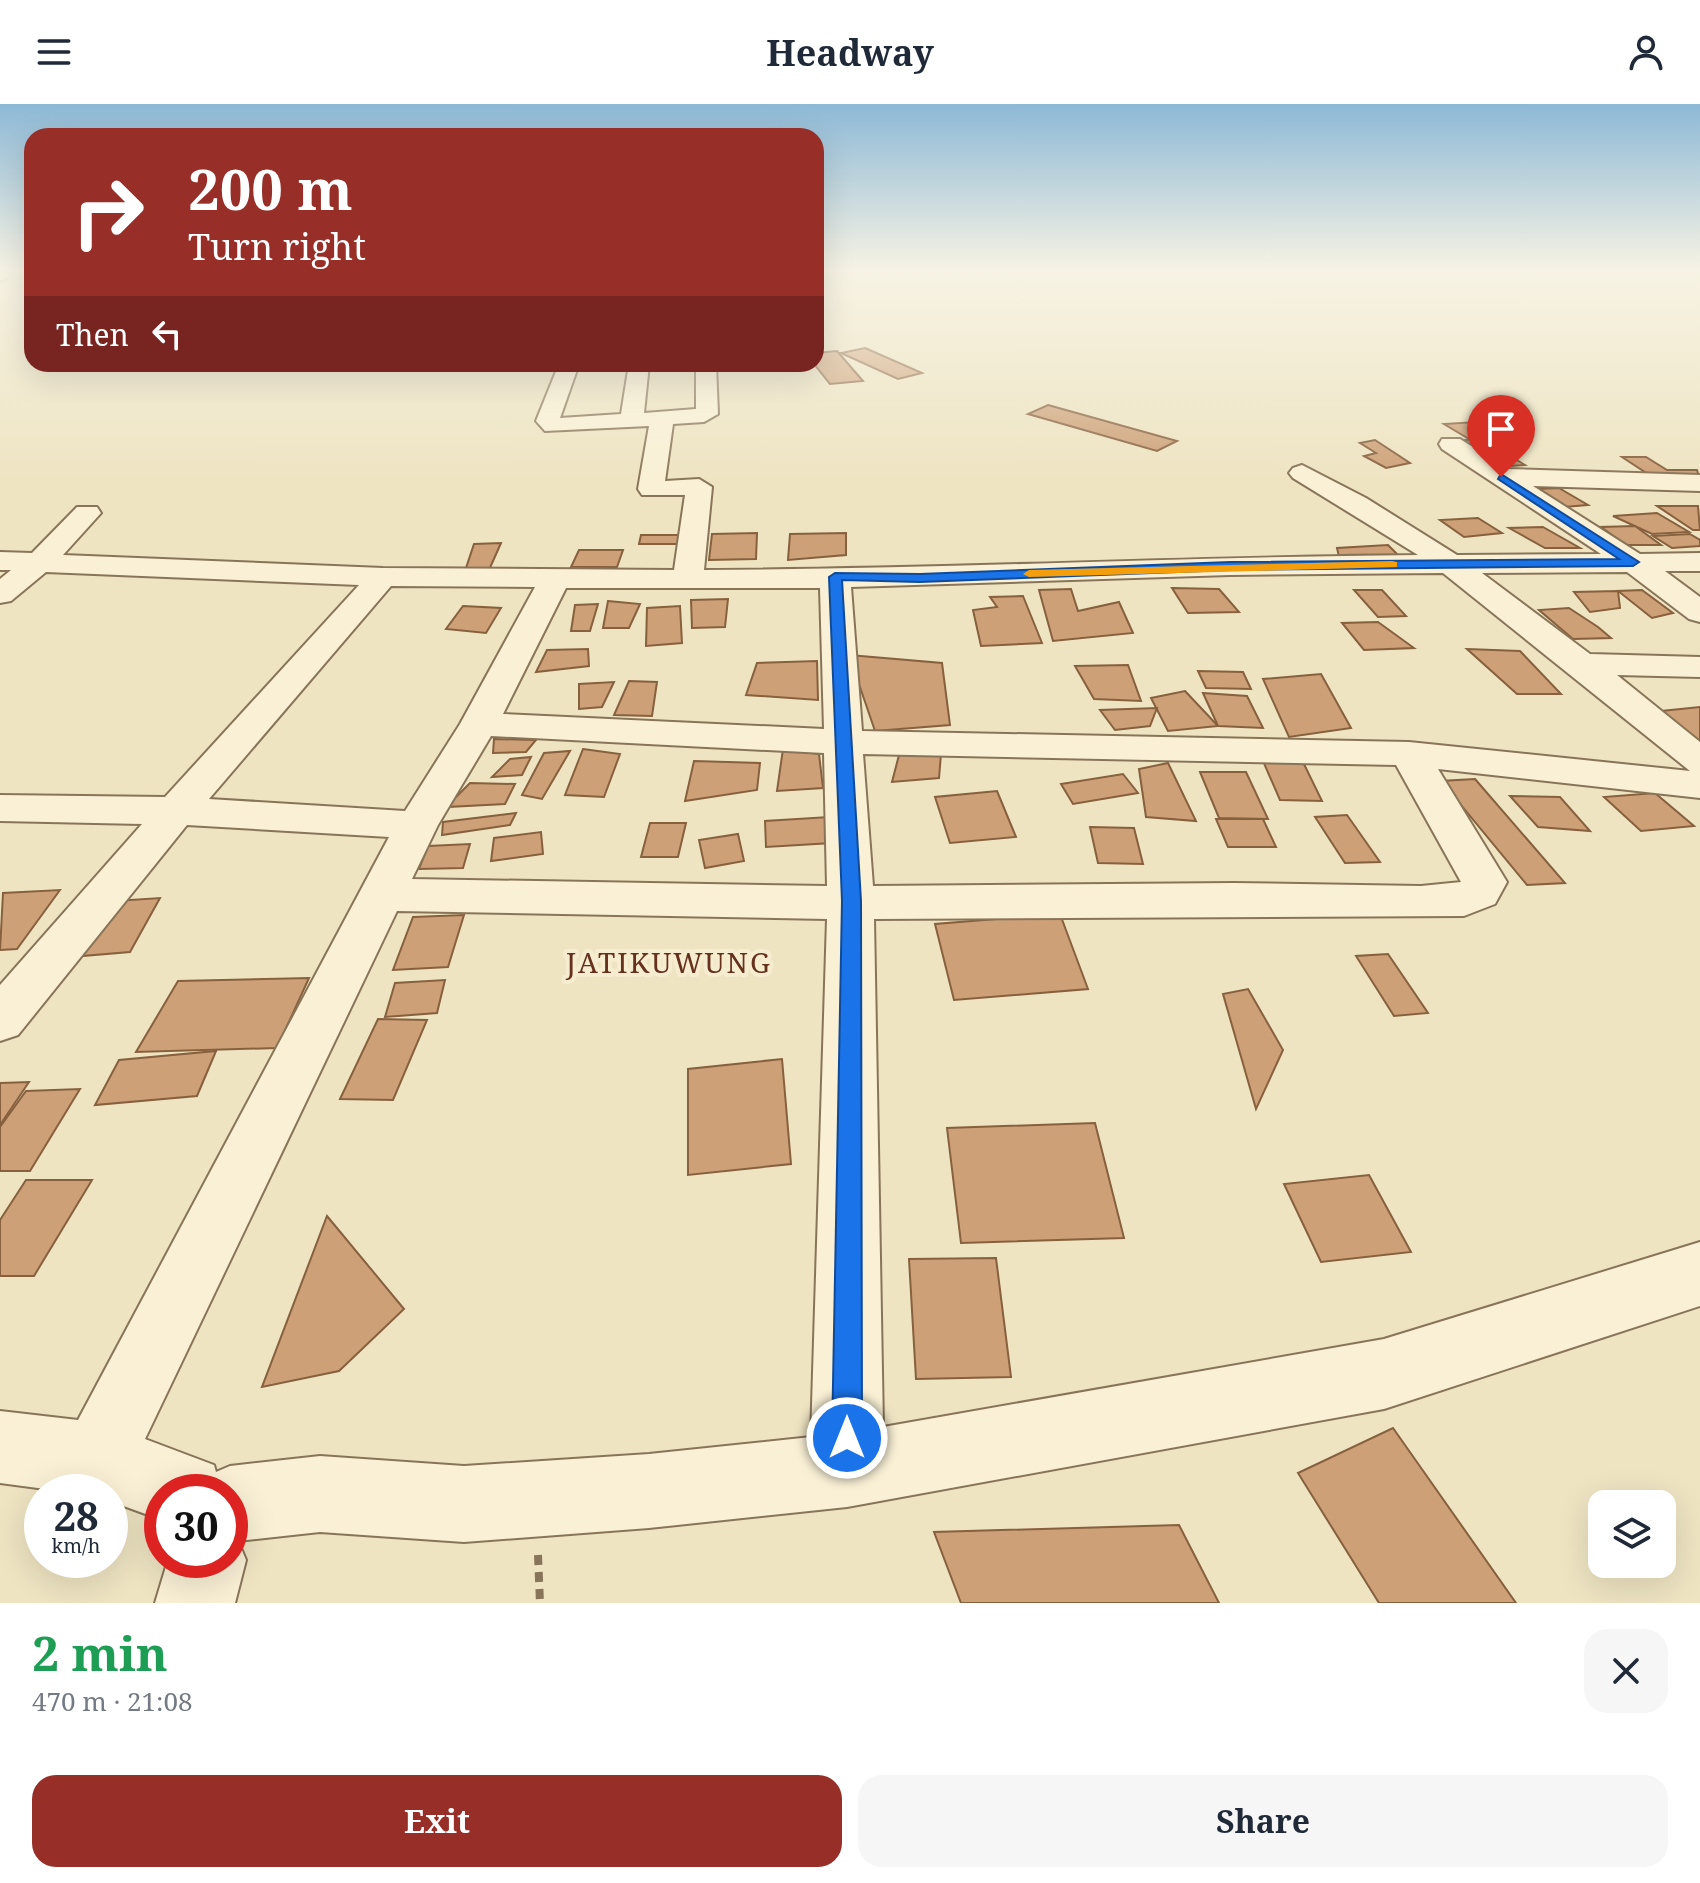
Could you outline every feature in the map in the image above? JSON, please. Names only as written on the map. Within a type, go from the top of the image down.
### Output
[{"type":"street","points":[[566,372],[548,424],[631,422],[707,414],[706,372]]},
{"type":"street","points":[[631,422],[638,372]]},
{"type":"street","points":[[662,420],[651,489],[699,487],[688,579]]},
{"type":"street","points":[[1451,444],[1633,562],[1700,612]]},
{"type":"street","points":[[1302,473],[1394,524],[1454,564],[1700,762]]},
{"type":"street","points":[[1501,477],[1700,483]]},
{"type":"street","points":[[0,594],[40,562],[87,513]]},
{"type":"street","points":[[0,561],[383,577],[688,579],[920,578],[1230,566],[1700,562]]},
{"type":"street","points":[[0,1020],[176,811],[383,577]]},
{"type":"street","points":[[97,1459],[417,825],[479,724],[556,577]]},
{"type":"street","points":[[835,577],[851,901],[847,1470]]},
{"type":"street","points":[[1581,664],[1700,667]]},
{"type":"street","points":[[479,724],[844,742],[1409,754],[1700,785]]},
{"type":"street","points":[[382,895],[851,901],[1464,900],[1479,893],[1484,882],[1478,867],[1409,754]]},
{"type":"street","points":[[0,808],[176,811],[417,825]]},
{"type":"street","points":[[248,1502],[320,1494],[464,1504],[649,1491],[847,1470],[1384,1374],[1700,1274]]},
{"type":"street","points":[[0,1447],[97,1459],[144,1476]]},
{"type":"street","points":[[195,1603],[202,1578]]},
{"type":"building","points":[[865,348],[922,373],[898,379],[841,353]]},
{"type":"building","points":[[837,351],[863,381],[830,384],[820,372],[824,372],[824,352]]},
{"type":"building","points":[[1048,405],[1177,441],[1157,451],[1028,414]]},
{"type":"building","points":[[1477,422],[1503,436],[1469,439],[1444,424]]},
{"type":"building","points":[[1482,439],[1525,465],[1493,467],[1451,441]]},
{"type":"building","points":[[1375,440],[1410,463],[1386,468],[1364,456],[1376,453],[1360,443]]},
{"type":"building","points":[[1622,457],[1646,457],[1667,470],[1697,470],[1700,480],[1657,480]]},
{"type":"building","points":[[1559,488],[1588,505],[1564,507],[1536,489]]},
{"type":"building","points":[[1657,506],[1698,506],[1700,530],[1693,530]]},
{"type":"building","points":[[1657,513],[1689,532],[1652,534],[1613,516]]},
{"type":"building","points":[[1478,518],[1502,533],[1464,537],[1440,520]]},
{"type":"building","points":[[1635,526],[1661,545],[1626,545],[1601,527]]},
{"type":"building","points":[[1543,527],[1580,548],[1545,548],[1509,528]]},
{"type":"building","points":[[757,533],[756,559],[709,560],[712,534]]},
{"type":"building","points":[[846,533],[846,555],[788,560],[790,534]]},
{"type":"building","points":[[1690,534],[1700,540],[1700,546],[1672,548],[1653,536]]},
{"type":"building","points":[[641,535],[686,535],[684,544],[639,544]]},
{"type":"building","points":[[501,543],[489,570],[464,574],[474,544]]},
{"type":"building","points":[[1388,545],[1403,560],[1340,561],[1337,548]]},
{"type":"building","points":[[579,550],[623,550],[617,567],[571,567]]},
{"type":"building","points":[[1172,588],[1219,589],[1239,612],[1188,613]]},
{"type":"building","points":[[1071,589],[1078,611],[1119,602],[1133,633],[1053,641],[1039,590]]},
{"type":"building","points":[[1354,590],[1382,590],[1406,616],[1378,617]]},
{"type":"building","points":[[1642,590],[1673,613],[1652,618],[1618,591]]},
{"type":"building","points":[[1618,591],[1620,608],[1590,612],[1574,592]]},
{"type":"building","points":[[1023,596],[1042,643],[981,646],[973,610],[997,607],[990,597]]},
{"type":"building","points":[[728,599],[725,627],[692,628],[691,600]]},
{"type":"building","points":[[608,601],[640,604],[629,628],[603,628]]},
{"type":"building","points":[[598,604],[590,631],[571,631],[575,605]]},
{"type":"building","points":[[463,606],[501,608],[486,633],[446,629]]},
{"type":"building","points":[[680,606],[682,643],[646,646],[647,608]]},
{"type":"building","points":[[1569,608],[1611,638],[1573,639],[1539,610]]},
{"type":"building","points":[[1378,622],[1414,648],[1364,650],[1342,623]]},
{"type":"building","points":[[588,649],[589,666],[536,672],[547,650]]},
{"type":"building","points":[[1467,649],[1520,651],[1561,694],[1517,694]]},
{"type":"building","points":[[849,655],[942,663],[950,725],[875,731]]},
{"type":"building","points":[[817,661],[818,700],[746,695],[757,663]]},
{"type":"building","points":[[1128,665],[1141,701],[1094,699],[1075,666]]},
{"type":"building","points":[[1198,671],[1243,672],[1251,689],[1206,688]]},
{"type":"building","points":[[1321,674],[1351,728],[1289,737],[1263,679]]},
{"type":"building","points":[[629,681],[657,682],[652,716],[614,715]]},
{"type":"building","points":[[614,682],[602,707],[579,709],[579,684]]},
{"type":"building","points":[[1185,691],[1218,726],[1168,731],[1151,698]]},
{"type":"building","points":[[1203,693],[1247,696],[1263,728],[1218,726]]},
{"type":"building","points":[[1700,707],[1700,741],[1661,711]]},
{"type":"building","points":[[1157,708],[1150,726],[1115,730],[1100,710]]},
{"type":"building","points":[[494,739],[536,740],[526,752],[493,753]]},
{"type":"building","points":[[583,749],[620,754],[604,797],[565,795]]},
{"type":"building","points":[[783,749],[819,754],[823,788],[777,791]]},
{"type":"building","points":[[570,751],[542,799],[522,795],[544,753]]},
{"type":"building","points":[[941,754],[939,778],[892,782],[899,755]]},
{"type":"building","points":[[531,757],[522,775],[492,777],[510,759]]},
{"type":"building","points":[[694,761],[760,763],[757,790],[685,801]]},
{"type":"building","points":[[1263,761],[1303,762],[1322,801],[1280,800]]},
{"type":"building","points":[[1168,763],[1196,821],[1146,817],[1139,769]]},
{"type":"building","points":[[1200,772],[1246,772],[1268,819],[1219,818]]},
{"type":"building","points":[[1123,774],[1138,793],[1073,804],[1061,784]]},
{"type":"building","points":[[1475,779],[1565,883],[1527,885],[1441,781]]},
{"type":"building","points":[[470,783],[515,784],[505,804],[446,807]]},
{"type":"building","points":[[997,791],[1016,837],[950,843],[935,797]]},
{"type":"building","points":[[1655,793],[1694,826],[1641,831],[1604,797]]},
{"type":"building","points":[[1510,796],[1560,797],[1590,831],[1538,827]]},
{"type":"building","points":[[516,813],[510,825],[442,835],[443,822]]},
{"type":"building","points":[[1347,815],[1380,862],[1345,863],[1315,817]]},
{"type":"building","points":[[829,817],[832,843],[766,847],[765,821]]},
{"type":"building","points":[[1216,819],[1263,819],[1276,847],[1228,847]]},
{"type":"building","points":[[650,823],[686,823],[678,857],[641,857]]},
{"type":"building","points":[[1090,827],[1134,828],[1143,864],[1098,863]]},
{"type":"building","points":[[541,832],[543,854],[491,861],[494,838]]},
{"type":"building","points":[[738,834],[744,861],[705,868],[699,840]]},
{"type":"building","points":[[470,844],[463,868],[419,869],[428,846]]},
{"type":"building","points":[[60,890],[17,949],[0,950],[3,893]]},
{"type":"building","points":[[160,898],[130,952],[82,956],[115,901]]},
{"type":"building","points":[[1060,914],[1088,989],[954,1000],[935,924]]},
{"type":"building","points":[[464,915],[448,967],[393,970],[413,917]]},
{"type":"building","points":[[1388,954],[1428,1013],[1394,1016],[1356,956]]},
{"type":"building","points":[[309,978],[277,1048],[136,1052],[178,981]]},
{"type":"building","points":[[445,980],[437,1013],[385,1017],[395,983]]},
{"type":"building","points":[[1248,989],[1283,1050],[1256,1109],[1223,994]]},
{"type":"building","points":[[378,1019],[427,1020],[393,1100],[340,1099]]},
{"type":"building","points":[[216,1051],[197,1096],[95,1105],[119,1060]]},
{"type":"building","points":[[782,1059],[791,1164],[688,1175],[688,1069]]},
{"type":"building","points":[[29,1082],[0,1125],[0,1083]]},
{"type":"building","points":[[80,1089],[30,1171],[0,1171],[0,1127],[26,1091]]},
{"type":"building","points":[[1095,1123],[1124,1238],[961,1243],[947,1128]]},
{"type":"building","points":[[1369,1175],[1411,1252],[1321,1262],[1284,1184]]},
{"type":"building","points":[[26,1180],[92,1180],[34,1276],[0,1276],[0,1220]]},
{"type":"building","points":[[327,1216],[404,1309],[339,1371],[262,1387]]},
{"type":"building","points":[[996,1258],[1011,1377],[916,1379],[909,1259]]},
{"type":"building","points":[[1393,1428],[1516,1603],[1379,1603],[1298,1473]]},
{"type":"building","points":[[1179,1525],[1219,1603],[961,1603],[934,1532]]},
{"type":"slow traffic","points":[[1029,574],[1230,566],[1392,564]]},
{"type":"district","name":"JATIKUWUNG","points":[[669,962]]},
{"type":"route","points":[[847,1438],[851,901],[835,577],[920,578],[1230,566],[1633,562],[1501,477]]}]
